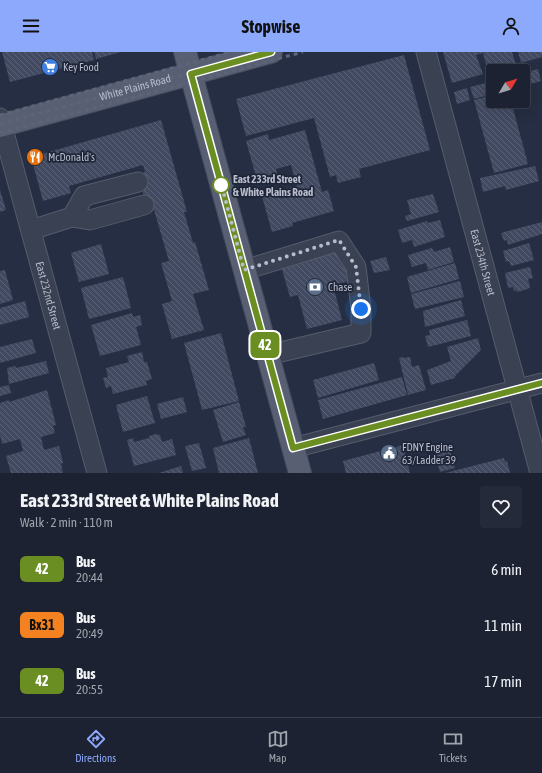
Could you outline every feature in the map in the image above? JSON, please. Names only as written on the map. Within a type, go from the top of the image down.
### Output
[{"type":"main road","points":[[185,52],[300,473]]},
{"type":"main road","name":"White Plains Road","points":[[1,123],[271,52]]},
{"type":"street","name":"East 234th Street","points":[[426,52],[540,473]]},
{"type":"street","name":"East 232nd Street","points":[[1,123],[98,473]]},
{"type":"street","points":[[72,217],[84,196],[138,182]]},
{"type":"street","points":[[31,230],[72,217],[90,220],[144,205]]},
{"type":"street","points":[[244,270],[339,240],[356,267],[361,309],[360,333],[268,355]]},
{"type":"street","points":[[293,448],[542,383]]},
{"type":"building","points":[[2,52],[92,52],[94,60],[10,82]]},
{"type":"building","points":[[94,52],[121,52],[96,59]]},
{"type":"building","points":[[443,52],[512,52],[516,64],[486,64],[483,53],[476,55],[483,74],[452,83]]},
{"type":"building","points":[[518,52],[542,52],[542,57],[521,63]]},
{"type":"building","points":[[404,55],[430,150],[359,169],[361,177],[338,183],[336,175],[330,177],[314,118],[246,136],[236,99]]},
{"type":"building","points":[[538,69],[541,81],[530,84],[530,71]]},
{"type":"building","points":[[486,83],[486,96],[474,99],[470,87]]},
{"type":"building","points":[[467,88],[470,100],[457,104],[454,92]]},
{"type":"building","points":[[486,97],[486,108],[513,108],[528,164],[494,173],[474,100]]},
{"type":"building","points":[[161,120],[187,212],[184,212],[193,243],[195,242],[209,290],[193,294],[204,330],[172,339],[162,304],[172,301],[161,263],[169,261],[154,210],[148,211],[138,175],[145,172],[143,165],[69,186],[71,193],[43,201],[31,157]]},
{"type":"building","points":[[305,130],[322,192],[328,190],[334,211],[292,223],[293,226],[272,232],[261,193],[297,186],[291,165],[276,169],[277,174],[257,180],[246,141],[268,134],[269,140]]},
{"type":"building","points":[[535,166],[539,181],[506,190],[505,186],[483,192],[480,178]]},
{"type":"building","points":[[0,190],[6,210],[0,212]]},
{"type":"building","points":[[433,194],[439,212],[407,221],[405,216],[411,214],[407,200]]},
{"type":"building","points":[[440,220],[445,237],[414,247],[412,240],[402,243],[398,230],[427,221],[428,223]]},
{"type":"building","points":[[542,222],[542,234],[508,245],[507,240],[504,241],[501,233]]},
{"type":"building","points":[[529,243],[534,260],[511,266],[509,261],[506,262],[503,251]]},
{"type":"building","points":[[101,244],[109,274],[79,282],[71,253]]},
{"type":"building","points":[[450,247],[454,262],[428,270],[426,263],[412,267],[408,255],[432,248],[434,252]]},
{"type":"building","points":[[341,250],[350,281],[333,285],[342,320],[307,329],[298,295],[290,297],[281,266]]},
{"type":"building","points":[[386,257],[390,270],[374,273],[370,261]]},
{"type":"building","points":[[455,263],[459,279],[411,293],[407,277]]},
{"type":"building","points":[[530,267],[533,278],[528,279],[530,287],[528,289],[517,292],[516,290],[514,291],[513,287],[508,288],[505,273]]},
{"type":"building","points":[[5,270],[13,300],[0,304],[0,271]]},
{"type":"building","points":[[123,277],[131,308],[89,319],[81,288]]},
{"type":"building","points":[[460,281],[464,297],[415,309],[411,294]]},
{"type":"building","points":[[461,300],[465,316],[425,327],[423,311]]},
{"type":"building","points":[[25,301],[29,317],[0,325],[0,308]]},
{"type":"building","points":[[132,313],[133,317],[140,315],[142,325],[136,327],[141,345],[100,356],[91,325]]},
{"type":"building","points":[[467,320],[471,336],[428,347],[425,336],[430,335],[429,330]]},
{"type":"building","points":[[221,333],[239,401],[202,410],[184,343]]},
{"type":"building","points":[[478,338],[481,350],[455,376],[455,378],[431,385],[427,370],[451,361],[447,347]]},
{"type":"building","points":[[32,339],[36,353],[0,363],[0,347]]},
{"type":"building","points":[[142,352],[144,362],[147,362],[152,379],[146,381],[147,385],[113,394],[111,386],[106,388],[103,378],[108,377],[106,368],[129,362],[127,356]]},
{"type":"building","points":[[410,357],[412,367],[419,365],[426,390],[408,395],[399,358]]},
{"type":"building","points":[[46,361],[49,373],[9,384],[7,368],[15,366],[16,368]]},
{"type":"building","points":[[374,363],[379,380],[318,398],[313,380]]},
{"type":"building","points":[[402,377],[407,395],[323,419],[318,400]]},
{"type":"building","points":[[9,385],[11,393],[0,396],[0,387]]},
{"type":"building","points":[[47,390],[56,425],[53,426],[55,433],[41,437],[44,450],[59,446],[63,463],[61,464],[63,473],[11,473],[6,456],[23,451],[20,439],[2,444],[0,435],[0,403],[9,400],[9,402]]},
{"type":"building","points":[[147,396],[155,423],[123,432],[116,405]]},
{"type":"building","points":[[183,397],[187,412],[161,419],[157,404]]},
{"type":"building","points":[[239,402],[246,427],[243,427],[246,435],[223,442],[213,410]]},
{"type":"building","points":[[156,434],[160,435],[162,442],[172,439],[176,455],[134,466],[127,440],[133,438],[134,442],[149,438],[149,436]]},
{"type":"building","points":[[249,438],[258,473],[219,473],[213,448]]},
{"type":"building","points":[[199,443],[206,468],[192,471],[185,446]]},
{"type":"building","name":"FDNY Engine 63/Ladder 39","points":[[403,445],[410,473],[346,473],[343,461]]},
{"type":"building","points":[[449,448],[455,468],[440,472],[434,452]]},
{"type":"building","points":[[504,458],[505,462],[507,461],[510,473],[445,473]]},
{"type":"building","points":[[181,466],[183,473],[159,473]]},
{"type":"railway","points":[[0,115],[231,52]]},
{"type":"railway","points":[[0,124],[266,52]]},
{"type":"railway","points":[[0,133],[303,52]]},
{"type":"bus line","name":"42","points":[[271,52],[191,74],[293,448],[542,383]]},
{"type":"place","name":"Key Food","points":[[50,67]]},
{"type":"place","name":"McDonald's","points":[[35,157]]},
{"type":"place","name":"East 233rd Street & White Plains Road","points":[[221,185]]},
{"type":"place","name":"Chase","points":[[315,287]]},
{"type":"place","name":"FDNY Engine 63/Ladder 39","points":[[389,453]]},
{"type":"route","points":[[221,185],[221,183],[244,270],[339,240],[356,267],[361,309]]}]
